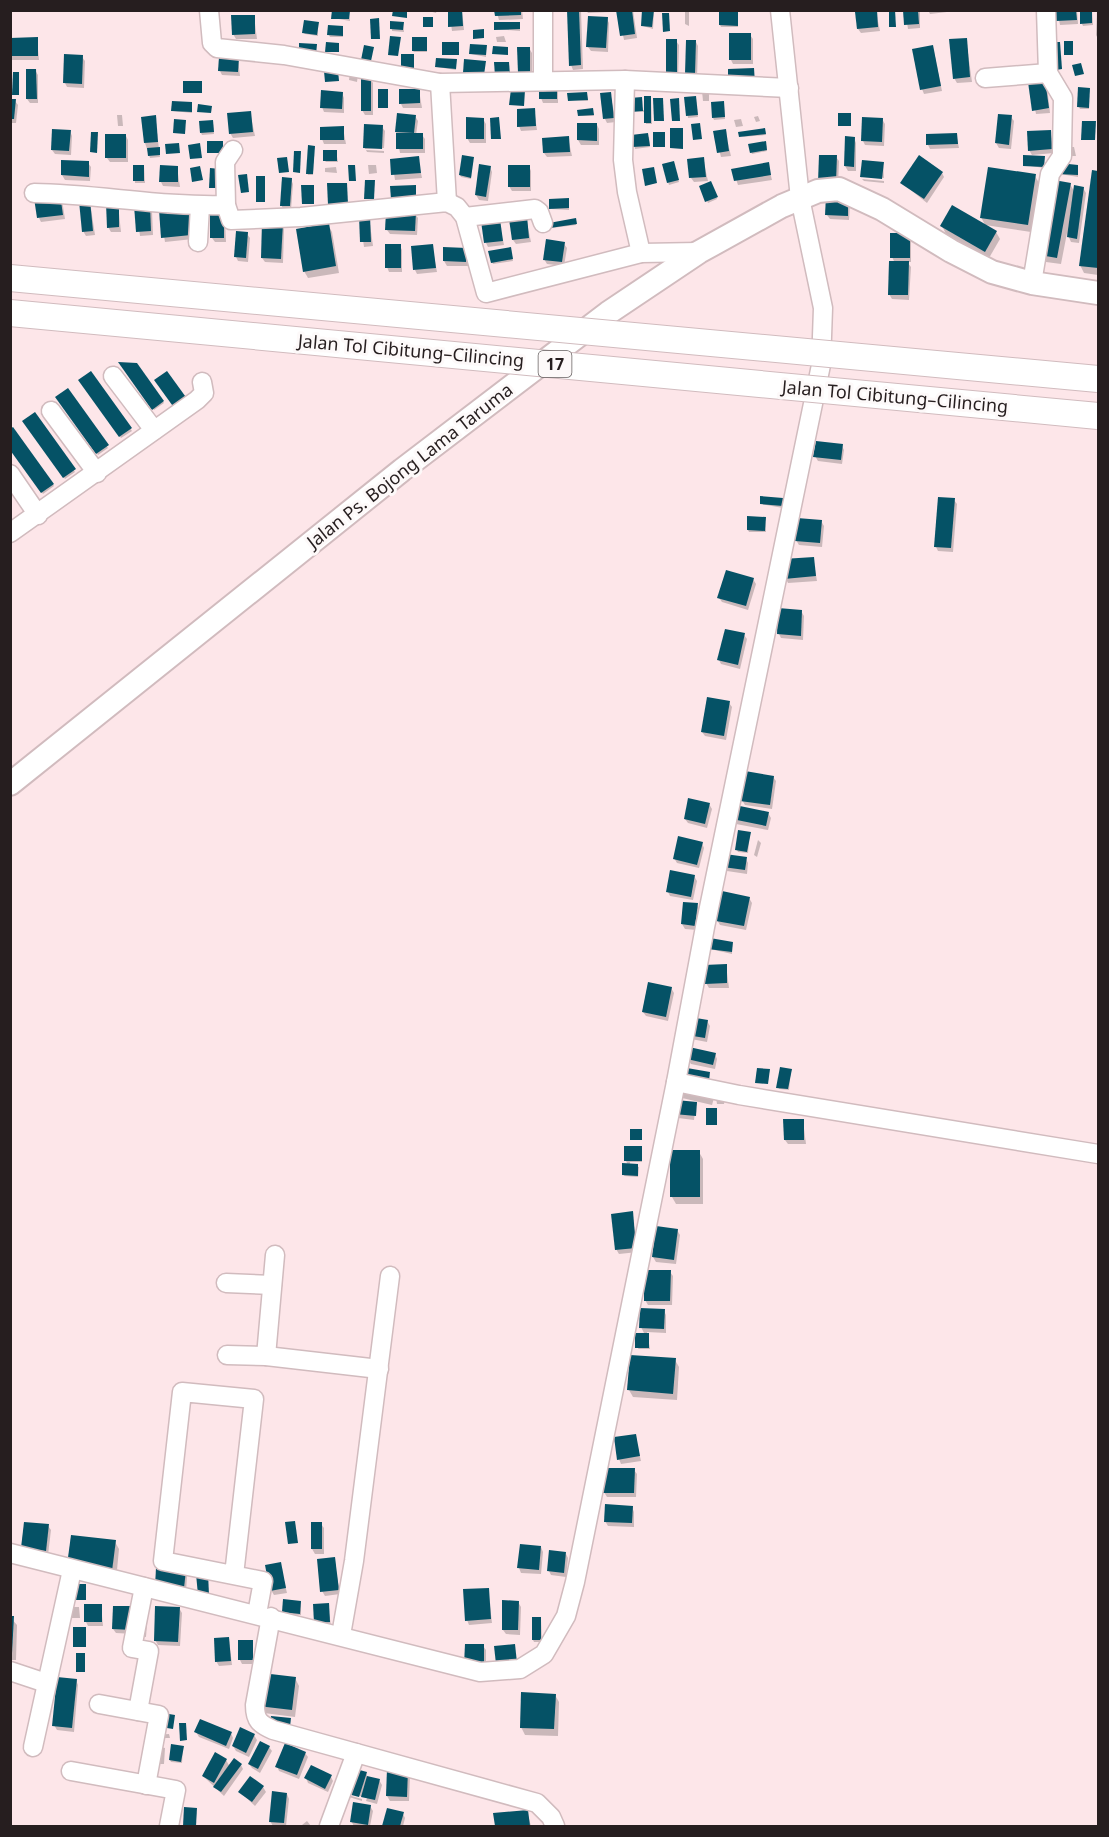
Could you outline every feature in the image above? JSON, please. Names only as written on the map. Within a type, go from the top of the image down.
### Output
[{"type":"highway","name":"Jalan Tol Cibitung–Cilincing","points":[[10,278],[1098,379]]},
{"type":"highway","name":"Jalan Tol Cibitung–Cilincing","points":[[10,313],[1098,416]]},
{"type":"main road","name":"Jalan Ps. Bojong Lama Taruma","points":[[10,784],[402,470],[608,313],[699,252],[800,198],[818,191],[839,189],[882,209],[951,251],[992,272],[1032,283],[1098,292]]},
{"type":"street","points":[[209,10],[212,43],[217,48],[284,55],[440,83],[625,80],[789,88]]},
{"type":"street","points":[[543,10],[543,81]]},
{"type":"street","points":[[10,1553],[480,1671],[520,1669],[533,1663],[552,1644],[566,1616],[577,1573],[705,927],[821,365],[821,293],[800,198],[780,10]]},
{"type":"street","points":[[1032,283],[1050,174],[1062,156],[1063,98],[1048,73],[1046,10]]},
{"type":"street","points":[[985,78],[1048,73]]},
{"type":"street","points":[[625,80],[623,160],[627,192],[641,253]]},
{"type":"street","points":[[440,83],[447,202]]},
{"type":"street","points":[[233,150],[225,162],[228,219],[244,220],[447,202],[457,207],[465,217],[486,293],[641,253],[699,252]]},
{"type":"street","points":[[34,193],[72,194],[200,206],[226,205]]},
{"type":"street","points":[[198,242],[200,206]]},
{"type":"street","points":[[465,217],[535,209],[539,212],[543,223]]},
{"type":"street","points":[[114,376],[154,430]]},
{"type":"street","points":[[10,533],[38,516],[202,396],[205,389],[202,382]]},
{"type":"street","points":[[51,411],[97,473]]},
{"type":"street","points":[[10,474],[38,516]]},
{"type":"street","points":[[676,1082],[739,1095],[1098,1154]]},
{"type":"street","points":[[266,1356],[275,1255]]},
{"type":"street","points":[[341,1635],[354,1561],[390,1276]]},
{"type":"street","points":[[226,1283],[272,1286]]},
{"type":"street","points":[[227,1355],[266,1356],[379,1369]]},
{"type":"street","points":[[234,1575],[254,1399],[182,1392],[163,1561],[263,1581],[264,1615],[255,1705],[260,1725],[537,1803],[551,1817],[555,1827]]},
{"type":"street","points":[[33,1747],[72,1570]]},
{"type":"street","points":[[138,1711],[149,1651],[132,1648],[144,1587]]},
{"type":"street","points":[[10,1671],[46,1683]]},
{"type":"street","points":[[99,1704],[159,1715],[146,1785]]},
{"type":"street","points":[[329,1827],[356,1753]]},
{"type":"street","points":[[71,1771],[176,1791],[169,1827]]},
{"type":"building","points":[[332,10],[350,11],[349,19],[331,19]]},
{"type":"building","points":[[393,10],[407,10],[407,18],[392,16]]},
{"type":"building","points":[[448,10],[462,10],[463,26],[448,27]]},
{"type":"building","points":[[494,10],[521,10],[521,15],[495,16]]},
{"type":"building","points":[[567,10],[579,10],[581,65],[569,66]]},
{"type":"building","points":[[616,10],[632,10],[635,34],[620,36]]},
{"type":"building","points":[[642,10],[654,10],[652,27],[641,26]]},
{"type":"building","points":[[877,10],[878,27],[857,29],[855,12]]},
{"type":"building","points":[[889,10],[895,10],[896,27],[889,27]]},
{"type":"building","points":[[903,10],[918,10],[919,24],[904,25]]},
{"type":"building","points":[[1055,10],[1076,10],[1077,20],[1056,21]]},
{"type":"building","points":[[1080,10],[1092,10],[1092,23],[1080,24]]},
{"type":"building","points":[[719,12],[738,12],[738,26],[719,25]]},
{"type":"building","points":[[662,13],[669,13],[670,31],[663,32]]},
{"type":"building","points":[[231,15],[255,15],[255,34],[232,35]]},
{"type":"building","points":[[588,16],[608,17],[606,48],[586,47]]},
{"type":"building","points":[[423,17],[433,17],[433,27],[423,27]]},
{"type":"building","points":[[379,18],[380,39],[371,39],[370,19]]},
{"type":"building","points":[[304,20],[319,22],[317,35],[302,33]]},
{"type":"building","points":[[390,21],[404,22],[403,30],[390,29]]},
{"type":"building","points":[[494,22],[520,22],[520,29],[494,30]]},
{"type":"building","points":[[328,25],[343,26],[343,36],[327,35]]},
{"type":"building","points":[[484,29],[484,38],[473,39],[473,30]]},
{"type":"building","points":[[729,33],[751,33],[751,60],[729,60]]},
{"type":"building","points":[[390,36],[401,37],[398,56],[388,55]]},
{"type":"building","points":[[38,37],[38,56],[10,56],[10,38]]},
{"type":"building","points":[[412,37],[427,37],[427,51],[412,51]]},
{"type":"building","points":[[967,38],[970,77],[953,79],[949,39]]},
{"type":"building","points":[[666,39],[677,39],[677,76],[666,76]]},
{"type":"building","points":[[686,40],[696,40],[695,74],[685,74]]},
{"type":"building","points":[[1064,41],[1073,41],[1073,55],[1064,55]]},
{"type":"building","points":[[326,42],[339,43],[339,52],[325,52]]},
{"type":"building","points":[[442,42],[459,42],[459,55],[442,55]]},
{"type":"building","points":[[1054,42],[1060,42],[1062,69],[1056,70]]},
{"type":"building","points":[[299,43],[317,44],[316,55],[299,54]]},
{"type":"building","points":[[470,44],[487,45],[486,55],[469,54]]},
{"type":"building","points":[[364,45],[374,47],[371,61],[361,60]]},
{"type":"building","points":[[933,45],[941,86],[920,90],[912,49]]},
{"type":"building","points":[[493,46],[508,47],[508,55],[492,54]]},
{"type":"building","points":[[517,47],[530,47],[530,73],[518,73]]},
{"type":"building","points":[[64,54],[83,55],[82,84],[63,83]]},
{"type":"building","points":[[401,54],[414,54],[414,72],[401,71]]},
{"type":"building","points":[[219,57],[239,58],[238,72],[218,71]]},
{"type":"building","points":[[436,58],[457,59],[456,69],[435,67]]},
{"type":"building","points":[[464,59],[486,61],[484,75],[463,73]]},
{"type":"building","points":[[494,62],[509,62],[510,76],[495,76]]},
{"type":"building","points":[[1081,63],[1084,74],[1075,76],[1072,65]]},
{"type":"building","points":[[754,68],[755,83],[728,84],[728,69]]},
{"type":"building","points":[[26,69],[36,69],[37,99],[26,99]]},
{"type":"building","points":[[338,70],[339,81],[325,82],[324,71]]},
{"type":"building","points":[[13,72],[19,72],[19,95],[12,95]]},
{"type":"building","points":[[361,77],[371,77],[371,111],[361,111]]},
{"type":"building","points":[[1045,80],[1049,108],[1032,111],[1028,82]]},
{"type":"building","points":[[183,81],[202,81],[202,93],[183,93]]},
{"type":"building","points":[[539,82],[557,82],[557,99],[539,99]]},
{"type":"building","points":[[1078,87],[1090,88],[1089,108],[1077,107]]},
{"type":"building","points":[[378,89],[388,89],[388,108],[378,108]]},
{"type":"building","points":[[399,89],[420,89],[420,103],[399,104]]},
{"type":"building","points":[[511,89],[525,90],[524,106],[509,105]]},
{"type":"building","points":[[321,90],[343,92],[342,109],[320,108]]},
{"type":"building","points":[[587,92],[588,100],[568,101],[567,93]]},
{"type":"building","points":[[611,92],[614,118],[603,119],[600,93]]},
{"type":"building","points":[[644,96],[651,96],[651,123],[644,123]]},
{"type":"building","points":[[696,96],[698,115],[686,116],[684,97]]},
{"type":"building","points":[[642,97],[643,111],[631,112],[630,98]]},
{"type":"building","points":[[653,98],[663,98],[664,121],[654,121]]},
{"type":"building","points":[[679,98],[680,121],[672,121],[670,99]]},
{"type":"building","points":[[10,99],[16,99],[14,119],[10,119]]},
{"type":"building","points":[[172,101],[192,102],[192,112],[171,111]]},
{"type":"building","points":[[724,101],[725,117],[712,118],[711,102]]},
{"type":"building","points":[[198,104],[212,106],[211,113],[197,112]]},
{"type":"building","points":[[535,108],[536,126],[517,127],[517,109]]},
{"type":"building","points":[[593,108],[594,115],[578,116],[577,110]]},
{"type":"building","points":[[251,111],[253,132],[229,134],[227,113]]},
{"type":"building","points":[[397,113],[416,115],[414,133],[395,132]]},
{"type":"building","points":[[838,113],[851,113],[851,126],[838,126]]},
{"type":"building","points":[[998,114],[1012,115],[1009,145],[995,143]]},
{"type":"building","points":[[156,115],[158,142],[144,143],[141,117]]},
{"type":"building","points":[[466,117],[484,118],[484,139],[466,139]]},
{"type":"building","points":[[499,117],[501,139],[491,139],[490,118]]},
{"type":"building","points":[[862,117],[883,118],[882,142],[861,141]]},
{"type":"building","points":[[174,119],[186,120],[185,134],[173,133]]},
{"type":"building","points":[[213,120],[214,132],[200,133],[199,121]]},
{"type":"building","points":[[1082,121],[1096,121],[1095,140],[1081,140]]},
{"type":"building","points":[[577,123],[597,123],[597,141],[577,140]]},
{"type":"building","points":[[700,123],[702,139],[693,140],[691,124]]},
{"type":"building","points":[[364,124],[383,125],[382,149],[363,148]]},
{"type":"building","points":[[344,126],[344,140],[320,140],[320,127]]},
{"type":"building","points":[[670,128],[683,128],[683,149],[670,148]]},
{"type":"building","points":[[765,128],[766,134],[739,137],[738,132]]},
{"type":"building","points":[[52,129],[71,130],[69,151],[51,150]]},
{"type":"building","points":[[726,129],[729,151],[717,153],[713,131]]},
{"type":"building","points":[[1051,130],[1052,149],[1028,151],[1027,131]]},
{"type":"building","points":[[91,132],[98,132],[97,153],[90,152]]},
{"type":"building","points":[[653,132],[665,132],[665,147],[653,147]]},
{"type":"building","points":[[396,133],[423,133],[423,149],[396,149]]},
{"type":"building","points":[[648,133],[650,146],[632,147],[631,135]]},
{"type":"building","points":[[957,133],[958,144],[926,145],[926,134]]},
{"type":"building","points":[[105,134],[126,134],[126,158],[105,158]]},
{"type":"building","points":[[569,136],[570,152],[543,153],[542,138]]},
{"type":"building","points":[[845,136],[855,137],[854,167],[844,166]]},
{"type":"building","points":[[207,141],[223,141],[223,153],[207,153]]},
{"type":"building","points":[[766,141],[767,150],[750,153],[748,144]]},
{"type":"building","points":[[179,143],[180,153],[166,154],[165,144]]},
{"type":"building","points":[[200,143],[202,158],[190,159],[188,145]]},
{"type":"building","points":[[308,145],[315,146],[313,174],[306,174]]},
{"type":"building","points":[[160,147],[160,155],[148,156],[147,148]]},
{"type":"building","points":[[323,150],[337,150],[337,161],[323,161]]},
{"type":"building","points":[[294,151],[301,151],[300,173],[293,172]]},
{"type":"building","points":[[462,155],[474,157],[471,178],[459,175]]},
{"type":"building","points":[[819,155],[837,155],[836,182],[818,182]]},
{"type":"building","points":[[919,155],[943,172],[924,199],[900,183]]},
{"type":"building","points":[[1023,155],[1045,156],[1044,167],[1023,166]]},
{"type":"building","points":[[419,156],[421,173],[391,175],[390,159]]},
{"type":"building","points":[[287,157],[289,172],[279,173],[277,158]]},
{"type":"building","points":[[704,157],[706,177],[689,178],[687,159]]},
{"type":"building","points":[[61,160],[89,161],[89,177],[61,175]]},
{"type":"building","points":[[862,160],[884,162],[882,179],[860,177]]},
{"type":"building","points":[[674,161],[679,180],[667,183],[662,164]]},
{"type":"building","points":[[769,162],[771,175],[734,181],[731,169]]},
{"type":"building","points":[[1059,163],[1078,165],[1078,175],[1058,174]]},
{"type":"building","points":[[479,164],[491,166],[486,197],[475,195]]},
{"type":"building","points":[[133,165],[144,165],[144,181],[133,181]]},
{"type":"building","points":[[160,165],[178,166],[178,182],[159,182]]},
{"type":"building","points":[[348,165],[355,165],[356,181],[349,181]]},
{"type":"building","points":[[508,165],[530,165],[530,187],[508,187]]},
{"type":"building","points":[[200,166],[203,180],[192,182],[190,168]]},
{"type":"building","points":[[654,167],[657,183],[645,186],[642,169]]},
{"type":"building","points":[[988,167],[1036,174],[1028,225],[980,218]]},
{"type":"building","points":[[210,168],[220,169],[219,188],[209,188]]},
{"type":"building","points":[[1092,170],[1098,171],[1098,268],[1079,266]]},
{"type":"building","points":[[247,174],[249,192],[241,193],[238,175]]},
{"type":"building","points":[[256,176],[265,176],[265,202],[256,202]]},
{"type":"building","points":[[282,177],[292,178],[290,206],[280,206]]},
{"type":"building","points":[[365,180],[375,180],[374,199],[364,199]]},
{"type":"building","points":[[1054,180],[1071,183],[1057,258],[1040,255]]},
{"type":"building","points":[[711,181],[718,197],[705,202],[699,186]]},
{"type":"building","points":[[327,183],[347,183],[348,204],[328,205]]},
{"type":"building","points":[[301,185],[314,185],[314,204],[302,204]]},
{"type":"building","points":[[416,185],[416,198],[391,199],[390,186]]},
{"type":"building","points":[[1074,185],[1084,187],[1077,239],[1067,237]]},
{"type":"building","points":[[60,194],[63,215],[37,218],[34,198]]},
{"type":"building","points":[[826,196],[848,197],[848,216],[825,215]]},
{"type":"building","points":[[569,198],[569,208],[549,209],[549,199]]},
{"type":"building","points":[[90,200],[93,231],[82,232],[79,201]]},
{"type":"building","points":[[119,202],[119,227],[107,228],[106,203]]},
{"type":"building","points":[[134,205],[150,205],[151,231],[136,232]]},
{"type":"building","points":[[952,205],[997,231],[985,252],[940,226]]},
{"type":"building","points":[[189,207],[191,235],[161,238],[159,210]]},
{"type":"building","points":[[386,212],[416,212],[415,231],[385,230]]},
{"type":"building","points":[[210,214],[224,214],[224,238],[210,238]]},
{"type":"building","points":[[370,215],[371,242],[360,242],[359,216]]},
{"type":"building","points":[[527,216],[529,238],[512,240],[509,219]]},
{"type":"building","points":[[576,218],[577,224],[550,228],[549,223]]},
{"type":"building","points":[[500,219],[503,241],[484,243],[481,221]]},
{"type":"building","points":[[262,222],[283,223],[281,259],[261,258]]},
{"type":"building","points":[[329,223],[336,266],[303,272],[296,229]]},
{"type":"building","points":[[236,231],[248,232],[246,258],[234,257]]},
{"type":"building","points":[[890,233],[910,233],[910,258],[890,258]]},
{"type":"building","points":[[546,239],[565,242],[562,262],[543,260]]},
{"type":"building","points":[[385,244],[401,244],[401,268],[385,268]]},
{"type":"building","points":[[433,244],[436,268],[413,270],[411,246]]},
{"type":"building","points":[[443,247],[467,248],[466,262],[443,261]]},
{"type":"building","points":[[511,247],[513,259],[491,263],[488,251]]},
{"type":"building","points":[[889,261],[909,261],[908,295],[888,295]]},
{"type":"building","points":[[118,362],[137,363],[164,401],[152,410]]},
{"type":"building","points":[[91,371],[132,428],[119,437],[78,380]]},
{"type":"building","points":[[167,371],[188,400],[175,409],[154,380]]},
{"type":"building","points":[[68,388],[109,445],[96,454],[55,397]]},
{"type":"building","points":[[35,412],[76,469],[63,478],[22,421]]},
{"type":"building","points":[[13,427],[54,484],[41,493],[10,450],[10,429]]},
{"type":"building","points":[[816,441],[843,444],[841,460],[813,457]]},
{"type":"building","points":[[760,496],[783,498],[783,506],[760,504]]},
{"type":"building","points":[[938,497],[955,498],[951,548],[934,547]]},
{"type":"building","points":[[747,516],[766,517],[765,531],[747,530]]},
{"type":"building","points":[[797,518],[822,520],[820,543],[795,541]]},
{"type":"building","points":[[814,557],[816,576],[784,579],[783,559]]},
{"type":"building","points":[[726,570],[754,578],[746,606],[717,598]]},
{"type":"building","points":[[778,608],[802,610],[801,636],[777,634]]},
{"type":"building","points":[[725,629],[745,633],[738,665],[717,660]]},
{"type":"building","points":[[707,697],[730,701],[724,736],[701,732]]},
{"type":"building","points":[[745,771],[774,776],[770,805],[740,801]]},
{"type":"building","points":[[688,798],[710,803],[705,824],[684,819]]},
{"type":"building","points":[[735,805],[769,812],[766,826],[732,819]]},
{"type":"building","points":[[738,830],[751,832],[747,852],[735,850]]},
{"type":"building","points":[[678,836],[703,842],[697,865],[673,859]]},
{"type":"building","points":[[725,854],[747,857],[745,870],[723,867]]},
{"type":"building","points":[[670,870],[695,875],[691,897],[666,892]]},
{"type":"building","points":[[722,891],[750,897],[744,926],[716,921]]},
{"type":"building","points":[[683,902],[698,903],[695,926],[681,924]]},
{"type":"building","points":[[710,938],[733,942],[732,952],[708,949]]},
{"type":"building","points":[[727,964],[727,983],[705,984],[704,965]]},
{"type":"building","points":[[648,982],[672,987],[666,1017],[642,1012]]},
{"type":"building","points":[[690,1017],[708,1020],[705,1038],[687,1035]]},
{"type":"building","points":[[689,1047],[716,1053],[713,1065],[687,1059]]},
{"type":"building","points":[[780,1067],[792,1069],[788,1089],[776,1088]]},
{"type":"building","points":[[687,1068],[710,1072],[709,1081],[685,1078]]},
{"type":"building","points":[[757,1068],[770,1069],[768,1084],[755,1083]]},
{"type":"building","points":[[676,1100],[697,1102],[696,1116],[674,1114]]},
{"type":"building","points":[[706,1108],[717,1108],[717,1125],[706,1125]]},
{"type":"building","points":[[783,1119],[804,1119],[804,1140],[784,1140]]},
{"type":"building","points":[[630,1129],[642,1129],[642,1140],[630,1140]]},
{"type":"building","points":[[624,1146],[642,1146],[642,1161],[624,1161]]},
{"type":"building","points":[[670,1150],[700,1150],[700,1197],[670,1197]]},
{"type":"building","points":[[622,1163],[638,1164],[638,1176],[622,1175]]},
{"type":"building","points":[[633,1211],[636,1248],[615,1250],[611,1214]]},
{"type":"building","points":[[656,1226],[678,1229],[674,1260],[652,1257]]},
{"type":"building","points":[[644,1270],[671,1270],[670,1301],[644,1301]]},
{"type":"building","points":[[640,1308],[665,1309],[664,1329],[639,1328]]},
{"type":"building","points":[[635,1333],[649,1333],[649,1348],[635,1348]]},
{"type":"building","points":[[630,1355],[676,1358],[673,1394],[627,1390]]},
{"type":"building","points":[[636,1434],[640,1456],[617,1460],[614,1437]]},
{"type":"building","points":[[603,1468],[635,1468],[634,1493],[603,1493]]},
{"type":"building","points":[[605,1504],[633,1506],[632,1523],[604,1522]]},
{"type":"building","points":[[295,1521],[298,1543],[288,1544],[285,1522]]},
{"type":"building","points":[[24,1522],[49,1524],[46,1551],[21,1548]]},
{"type":"building","points":[[311,1522],[322,1522],[322,1549],[311,1549]]},
{"type":"building","points":[[71,1535],[116,1540],[112,1571],[67,1565]]},
{"type":"building","points":[[520,1544],[541,1546],[539,1570],[517,1568]]},
{"type":"building","points":[[549,1550],[566,1552],[564,1573],[547,1571]]},
{"type":"building","points":[[335,1557],[339,1590],[320,1592],[317,1559]]},
{"type":"building","points":[[281,1562],[286,1588],[270,1591],[265,1565]]},
{"type":"building","points":[[156,1568],[186,1570],[184,1588],[155,1586]]},
{"type":"building","points":[[208,1573],[209,1595],[198,1595],[196,1574]]},
{"type":"building","points":[[72,1584],[86,1584],[86,1600],[72,1600]]},
{"type":"building","points":[[489,1588],[491,1619],[465,1621],[463,1589]]},
{"type":"building","points":[[283,1599],[301,1601],[300,1614],[282,1612]]},
{"type":"building","points":[[502,1600],[519,1601],[518,1630],[502,1630]]},
{"type":"building","points":[[329,1603],[330,1622],[314,1623],[313,1604]]},
{"type":"building","points":[[84,1604],[102,1604],[102,1622],[84,1622]]},
{"type":"building","points":[[113,1606],[133,1606],[132,1630],[112,1629]]},
{"type":"building","points":[[155,1606],[180,1607],[178,1642],[154,1641]]},
{"type":"building","points":[[10,1616],[14,1616],[12,1653],[10,1653]]},
{"type":"building","points":[[532,1617],[541,1617],[541,1640],[532,1640]]},
{"type":"building","points":[[73,1627],[86,1627],[86,1647],[73,1647]]},
{"type":"building","points":[[229,1637],[231,1661],[215,1662],[214,1638]]},
{"type":"building","points":[[238,1640],[253,1640],[253,1660],[238,1660]]},
{"type":"building","points":[[465,1644],[484,1644],[484,1666],[464,1665]]},
{"type":"building","points":[[515,1644],[517,1663],[496,1664],[494,1646]]},
{"type":"building","points":[[76,1653],[85,1653],[85,1672],[76,1672]]},
{"type":"building","points":[[262,1673],[296,1677],[292,1710],[258,1706]]},
{"type":"building","points":[[57,1677],[77,1679],[72,1728],[52,1726]]},
{"type":"building","points":[[521,1692],[556,1694],[554,1729],[520,1728]]},
{"type":"building","points":[[157,1712],[175,1715],[173,1729],[155,1726]]},
{"type":"building","points":[[271,1716],[291,1718],[290,1727],[270,1725]]},
{"type":"building","points":[[200,1719],[232,1732],[226,1746],[194,1732]]},
{"type":"building","points":[[179,1723],[186,1723],[187,1740],[180,1741]]},
{"type":"building","points":[[240,1727],[255,1734],[246,1753],[232,1746]]},
{"type":"building","points":[[260,1741],[270,1746],[258,1769],[248,1764]]},
{"type":"building","points":[[285,1743],[306,1752],[297,1775],[275,1767]]},
{"type":"building","points":[[171,1744],[184,1746],[181,1762],[169,1760]]},
{"type":"building","points":[[215,1752],[227,1759],[214,1783],[202,1776]]},
{"type":"building","points":[[234,1758],[242,1764],[221,1792],[213,1787]]},
{"type":"building","points":[[311,1765],[332,1775],[325,1789],[304,1778]]},
{"type":"building","points":[[352,1768],[367,1772],[359,1797],[344,1793]]},
{"type":"building","points":[[387,1769],[408,1769],[407,1797],[386,1796]]},
{"type":"building","points":[[250,1776],[264,1786],[252,1802],[238,1792]]},
{"type":"building","points":[[367,1776],[380,1779],[375,1800],[361,1797]]},
{"type":"building","points":[[272,1791],[287,1793],[284,1823],[269,1822]]},
{"type":"building","points":[[353,1802],[371,1805],[368,1825],[350,1822]]},
{"type":"building","points":[[184,1807],[197,1808],[196,1826],[183,1826]]},
{"type":"building","points":[[387,1808],[404,1812],[400,1826],[382,1826]]},
{"type":"building","points":[[528,1810],[530,1826],[495,1826],[493,1813]]}]
